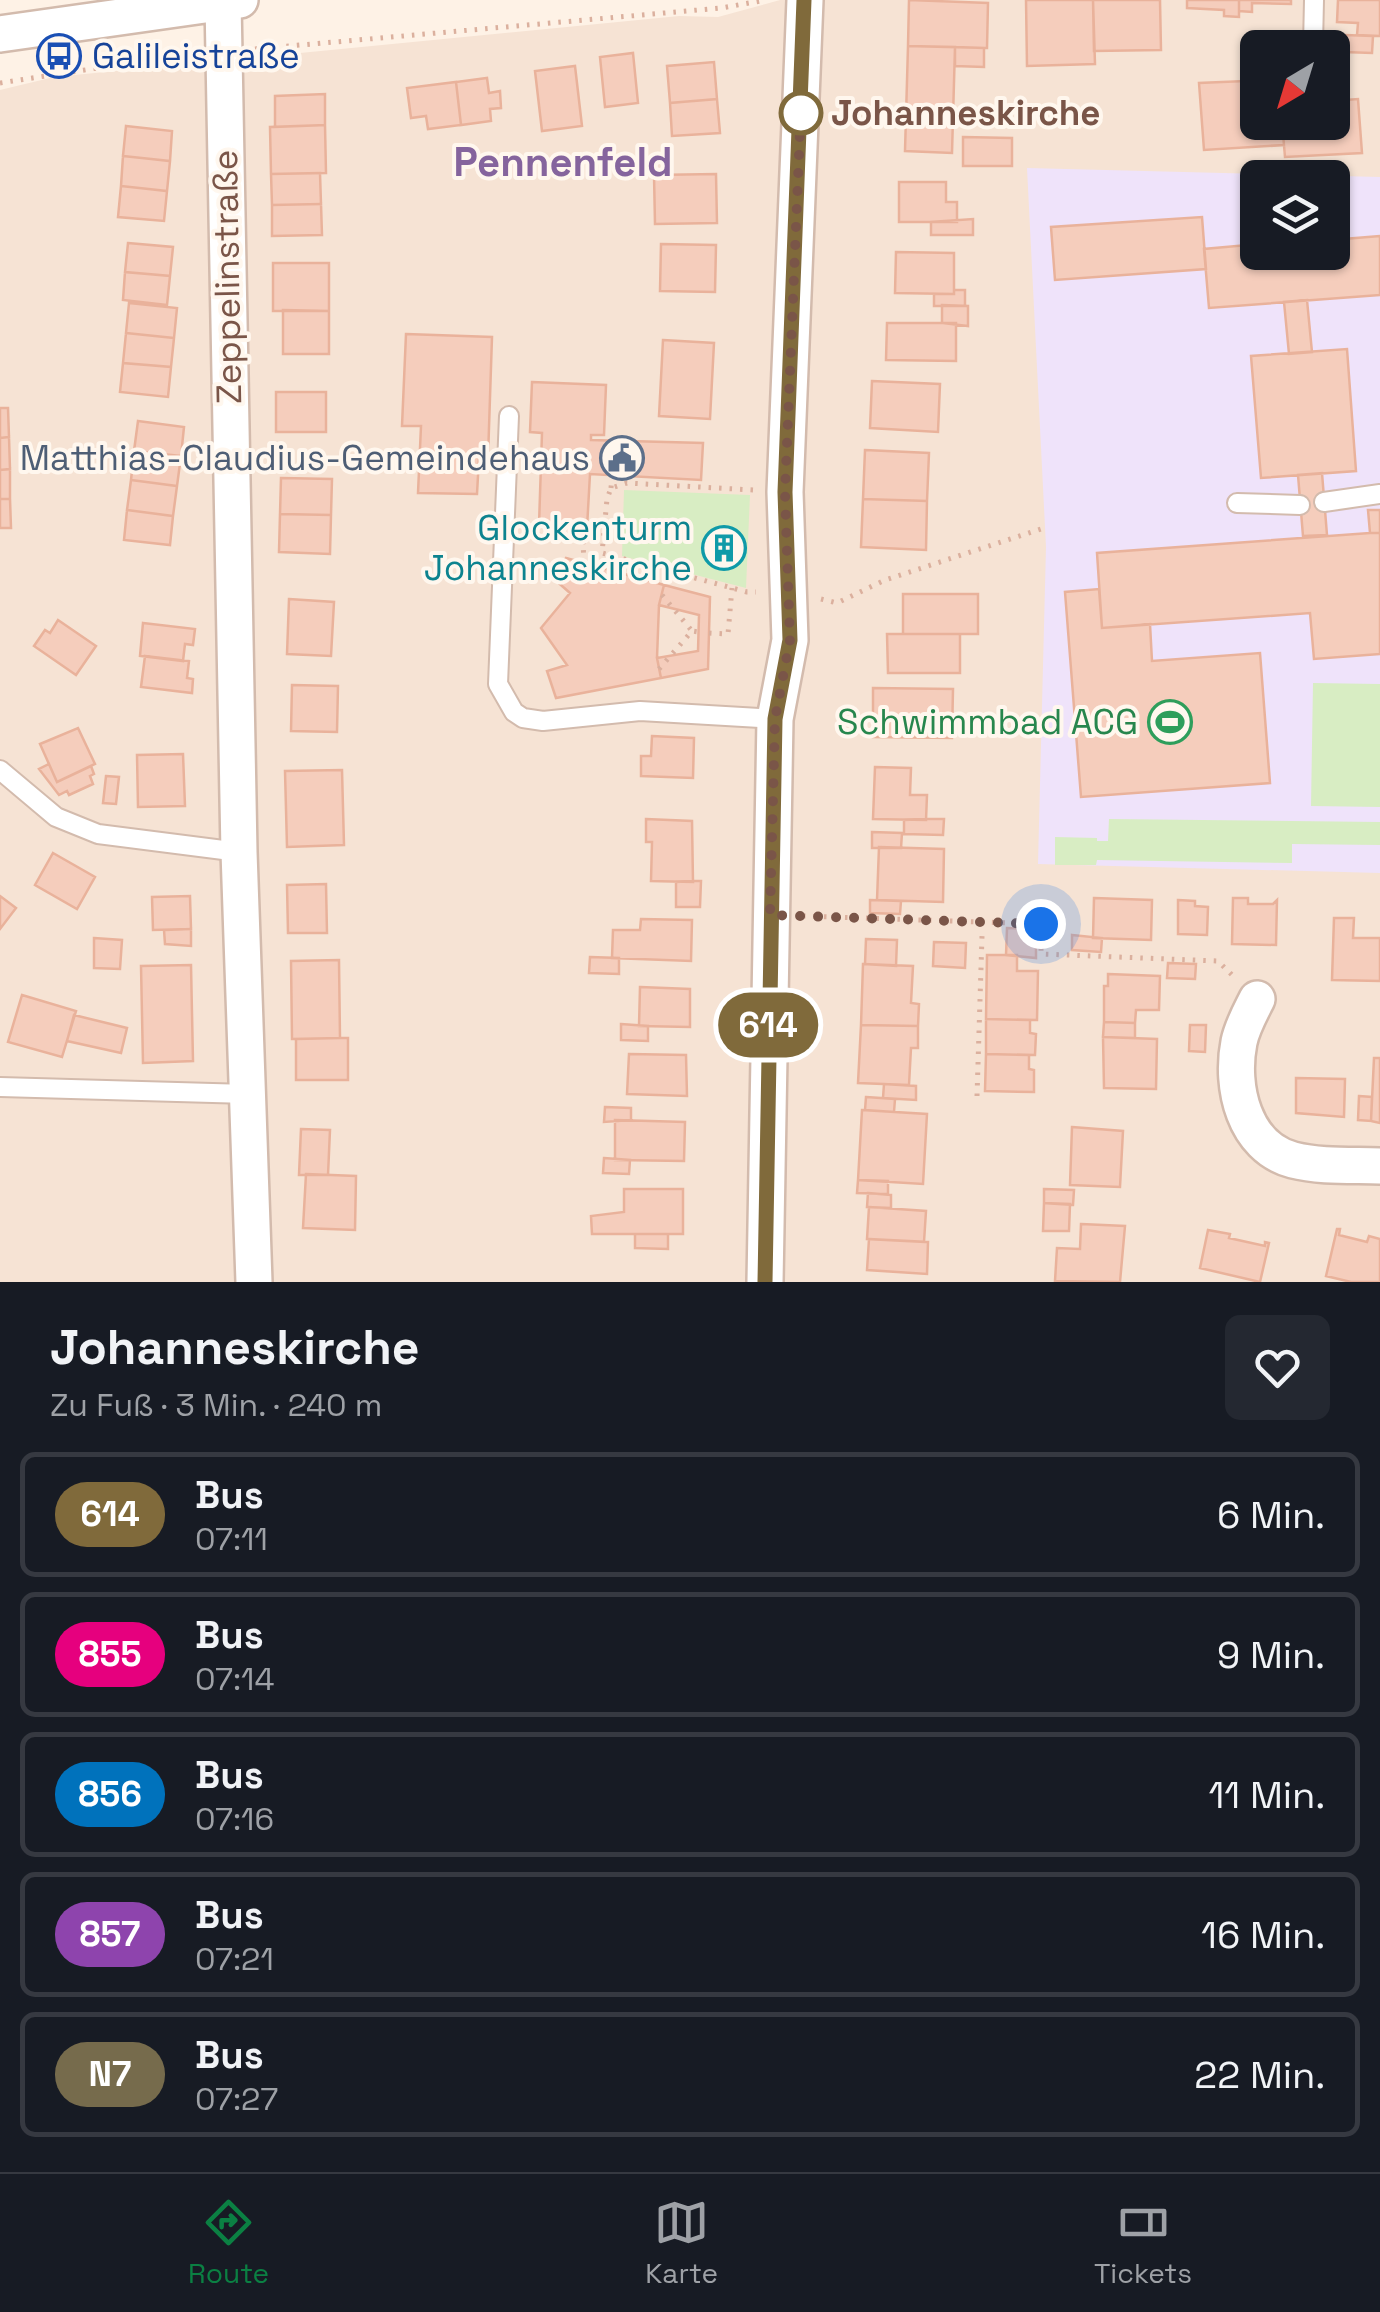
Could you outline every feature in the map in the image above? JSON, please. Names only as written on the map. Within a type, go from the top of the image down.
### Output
[{"type":"street","points":[[765,1282],[775,719],[790,640],[785,492],[804,0]]},
{"type":"street","name":"Zeppelinstraße","points":[[232,1],[224,51],[239,852],[254,1282]]},
{"type":"street","points":[[0,34],[232,1]]},
{"type":"street","points":[[1257,998],[1239,1042],[1237,1066],[1241,1109],[1257,1136],[1289,1159],[1380,1166]]},
{"type":"lane","points":[[1313,30],[1314,0]]},
{"type":"lane","points":[[509,416],[498,684],[505,701],[523,718],[543,720],[640,711],[775,719]]},
{"type":"lane","points":[[1324,502],[1380,494]]},
{"type":"lane","points":[[1237,503],[1300,505]]},
{"type":"lane","points":[[0,770],[56,817],[98,834],[239,852]]},
{"type":"lane","points":[[0,1086],[248,1094]]},
{"type":"path","points":[[0,84],[52,73],[224,51],[296,48],[721,8],[766,0]]},
{"type":"path","points":[[612,476],[602,554],[747,592],[790,589],[837,603],[885,580],[1044,528]]},
{"type":"path","points":[[611,488],[627,483],[785,492]]},
{"type":"path","points":[[504,530],[583,542],[602,538]]},
{"type":"path","points":[[583,542],[584,563]]},
{"type":"path","points":[[710,633],[728,634],[732,588]]},
{"type":"path","points":[[659,669],[695,632],[662,595]]},
{"type":"path","points":[[770,915],[1041,924],[1041,954],[1218,961],[1257,998]]},
{"type":"path","points":[[977,1096],[982,936]]},
{"type":"shaded area","points":[[780,0],[1380,0],[1380,1282],[0,1282],[0,90],[54,77],[679,16],[718,17]]},
{"type":"shaded area","points":[[1027,168],[1240,173],[1240,270],[1350,270],[1350,176],[1380,177],[1380,873],[1038,864],[1046,547]]},
{"type":"green space","points":[[624,490],[750,495],[746,588],[622,556]]},
{"type":"green space","points":[[1313,683],[1380,684],[1380,807],[1311,806]]},
{"type":"green space","points":[[1109,819],[1380,822],[1380,845],[1292,844],[1292,863],[1097,860],[1096,865],[1055,865],[1055,837],[1108,841]]},
{"type":"building","points":[[909,0],[988,3],[987,48],[908,46]]},
{"type":"building","points":[[1026,0],[1093,0],[1095,64],[1027,66]]},
{"type":"building","points":[[1093,0],[1160,0],[1161,50],[1094,51]]},
{"type":"building","points":[[1187,0],[1239,0],[1239,17],[1224,16],[1224,10],[1187,8]]},
{"type":"building","points":[[1239,0],[1291,0],[1291,4],[1252,3],[1252,12],[1239,11]]},
{"type":"building","points":[[1338,0],[1380,0],[1380,36],[1357,35],[1358,23],[1337,22]]},
{"type":"building","points":[[1350,35],[1373,36],[1372,53],[1350,52]]},
{"type":"building","points":[[908,46],[955,47],[952,153],[905,151]]},
{"type":"building","points":[[955,47],[984,48],[984,67],[955,66]]},
{"type":"building","points":[[633,53],[638,103],[605,107],[600,57]]},
{"type":"building","points":[[714,62],[717,99],[670,103],[667,66]]},
{"type":"building","points":[[575,66],[582,126],[542,131],[535,71]]},
{"type":"building","points":[[487,78],[489,93],[500,91],[501,108],[490,109],[491,121],[461,125],[456,82]]},
{"type":"building","points":[[1240,81],[1240,140],[1284,140],[1284,145],[1204,150],[1199,83]]},
{"type":"building","points":[[456,82],[461,125],[428,129],[426,116],[411,118],[407,88]]},
{"type":"building","points":[[325,94],[325,125],[275,127],[275,96]]},
{"type":"building","points":[[717,99],[720,133],[672,136],[670,103]]},
{"type":"building","points":[[1358,99],[1362,153],[1285,157],[1284,140],[1350,140],[1350,100]]},
{"type":"building","points":[[325,125],[326,173],[271,174],[270,127]]},
{"type":"building","points":[[126,126],[172,131],[170,161],[123,156]]},
{"type":"building","points":[[963,137],[1012,138],[1012,166],[963,166]]},
{"type":"building","points":[[123,156],[170,161],[167,191],[121,186]]},
{"type":"building","points":[[320,173],[321,204],[272,205],[271,174]]},
{"type":"building","points":[[716,174],[717,223],[655,224],[654,175]]},
{"type":"building","points":[[899,182],[946,182],[946,202],[957,202],[957,222],[899,222]]},
{"type":"building","points":[[121,186],[167,191],[164,221],[118,217]]},
{"type":"building","points":[[321,204],[322,235],[272,236],[272,205]]},
{"type":"building","points":[[1202,217],[1206,269],[1055,280],[1051,227]]},
{"type":"building","points":[[973,219],[973,235],[931,235],[931,222]]},
{"type":"building","points":[[1380,236],[1380,295],[1209,308],[1204,249],[1240,246],[1240,270],[1350,270],[1350,238]]},
{"type":"building","points":[[128,243],[173,247],[170,276],[125,272]]},
{"type":"building","points":[[661,244],[716,245],[715,292],[660,291]]},
{"type":"building","points":[[896,252],[954,253],[954,294],[895,293]]},
{"type":"building","points":[[273,263],[329,263],[329,311],[273,311]]},
{"type":"building","points":[[125,272],[170,276],[167,305],[123,300]]},
{"type":"building","points":[[954,290],[965,290],[965,306],[934,306],[934,294],[954,294]]},
{"type":"building","points":[[1307,300],[1312,352],[1289,354],[1284,302]]},
{"type":"building","points":[[129,303],[177,308],[174,338],[126,333]]},
{"type":"building","points":[[942,305],[968,306],[968,326],[942,323]]},
{"type":"building","points":[[283,310],[329,311],[329,354],[283,354]]},
{"type":"building","points":[[887,323],[956,323],[956,361],[886,360]]},
{"type":"building","points":[[126,333],[174,338],[171,367],[123,363]]},
{"type":"building","points":[[406,334],[492,337],[488,458],[479,458],[477,494],[418,493],[421,426],[402,426]]},
{"type":"building","points":[[663,340],[714,343],[710,419],[659,416]]},
{"type":"building","points":[[1347,349],[1356,471],[1261,478],[1251,356]]},
{"type":"building","points":[[123,363],[171,367],[168,397],[120,392]]},
{"type":"building","points":[[872,381],[940,384],[938,432],[870,428]]},
{"type":"building","name":"Matthias-Claudius-Gemeindehaus","points":[[532,382],[606,385],[604,435],[591,435],[591,440],[703,443],[701,480],[590,474],[587,528],[539,525],[542,433],[530,432]]},
{"type":"building","points":[[276,392],[326,392],[326,432],[276,432]]},
{"type":"building","points":[[0,408],[8,408],[9,437],[0,438]]},
{"type":"building","points":[[138,421],[184,427],[181,456],[134,451]]},
{"type":"building","points":[[9,437],[10,469],[0,470],[0,438]]},
{"type":"building","points":[[865,450],[929,453],[927,501],[863,499]]},
{"type":"building","points":[[134,451],[181,456],[177,486],[131,480]]},
{"type":"building","points":[[10,469],[10,499],[0,499],[0,470]]},
{"type":"building","points":[[1322,473],[1327,535],[1303,536],[1298,475]]},
{"type":"building","points":[[281,478],[332,479],[331,515],[280,514]]},
{"type":"building","points":[[131,480],[177,486],[173,516],[127,510]]},
{"type":"building","points":[[0,499],[10,499],[11,528],[0,528]]},
{"type":"building","points":[[863,499],[927,501],[926,550],[861,547]]},
{"type":"building","points":[[127,510],[173,516],[170,545],[124,540]]},
{"type":"building","points":[[1368,510],[1380,510],[1380,533],[1370,533]]},
{"type":"building","points":[[280,514],[331,515],[330,554],[279,552]]},
{"type":"building","points":[[1380,533],[1380,654],[1314,659],[1310,613],[1102,628],[1097,553]]},
{"type":"building","name":"Glockenturm Johanneskirche","points":[[713,535],[736,536],[735,560],[712,559]]},
{"type":"building","points":[[566,558],[664,585],[659,605],[657,658],[661,678],[556,698],[547,671],[567,665],[541,628],[570,593],[554,579]]},
{"type":"building","points":[[664,585],[710,597],[708,669],[661,678],[657,658],[698,651],[699,615],[659,605]]},
{"type":"building","name":"Schwimmbad ACG","points":[[1099,589],[1102,628],[1150,624],[1152,661],[1260,653],[1270,783],[1081,797],[1065,592]]},
{"type":"building","points":[[903,594],[978,594],[978,634],[903,634]]},
{"type":"building","points":[[289,599],[334,602],[331,656],[287,654]]},
{"type":"building","points":[[58,620],[96,646],[76,675],[34,646]]},
{"type":"building","points":[[143,623],[195,629],[193,645],[185,644],[183,661],[140,656]]},
{"type":"building","points":[[887,634],[960,634],[960,673],[888,673]]},
{"type":"building","points":[[145,656],[189,661],[187,678],[193,679],[192,693],[141,687]]},
{"type":"building","points":[[292,685],[338,686],[337,732],[291,731]]},
{"type":"building","points":[[873,688],[953,689],[952,738],[873,737]]},
{"type":"building","points":[[78,728],[95,764],[57,782],[40,744]]},
{"type":"building","points":[[652,736],[694,738],[693,778],[641,776],[641,756],[651,756]]},
{"type":"building","points":[[183,754],[185,806],[138,807],[137,755]]},
{"type":"building","points":[[49,764],[57,782],[91,766],[93,784],[69,795],[67,791],[59,795],[39,769]]},
{"type":"building","points":[[875,767],[911,768],[910,795],[927,795],[926,820],[873,819]]},
{"type":"building","points":[[342,770],[344,845],[287,847],[285,771]]},
{"type":"building","points":[[106,776],[119,777],[116,804],[103,803]]},
{"type":"building","points":[[646,819],[692,821],[693,882],[651,881],[652,842],[646,842]]},
{"type":"building","points":[[944,819],[943,835],[904,834],[904,820]]},
{"type":"building","points":[[872,832],[902,833],[901,848],[872,848]]},
{"type":"building","points":[[879,847],[944,849],[943,902],[877,900]]},
{"type":"building","points":[[53,853],[95,877],[77,909],[35,885]]},
{"type":"building","points":[[701,881],[700,907],[676,907],[676,882]]},
{"type":"building","points":[[326,884],[327,933],[288,933],[287,885]]},
{"type":"building","points":[[0,896],[16,908],[0,929]]},
{"type":"building","points":[[190,896],[191,929],[153,930],[152,897]]},
{"type":"building","points":[[1094,898],[1152,900],[1151,940],[1093,938]]},
{"type":"building","points":[[1233,898],[1248,898],[1248,904],[1273,904],[1277,900],[1276,945],[1232,944]]},
{"type":"building","points":[[870,900],[901,901],[900,914],[870,913]]},
{"type":"building","points":[[1178,900],[1208,907],[1207,935],[1178,934]]},
{"type":"building","points":[[1334,918],[1354,918],[1353,938],[1380,938],[1380,981],[1332,980]]},
{"type":"building","points":[[641,919],[692,920],[691,961],[612,958],[613,930],[640,930]]},
{"type":"building","points":[[1007,928],[1036,929],[1036,958],[1006,955]]},
{"type":"building","points":[[191,929],[191,946],[165,944],[164,930]]},
{"type":"building","points":[[1072,935],[1102,938],[1101,952],[1072,950]]},
{"type":"building","points":[[94,938],[122,940],[120,969],[94,968]]},
{"type":"building","points":[[866,939],[897,940],[896,966],[865,964]]},
{"type":"building","points":[[934,942],[966,943],[965,968],[933,966]]},
{"type":"building","points":[[987,955],[1017,955],[1017,971],[1038,971],[1037,1020],[986,1019]]},
{"type":"building","points":[[590,957],[619,958],[619,974],[589,973]]},
{"type":"building","points":[[339,960],[340,1038],[292,1039],[291,961]]},
{"type":"building","points":[[1168,963],[1196,964],[1195,979],[1167,978]]},
{"type":"building","points":[[863,964],[913,966],[911,1003],[919,1004],[918,1026],[861,1025]]},
{"type":"building","points":[[191,965],[193,1061],[143,1063],[141,966]]},
{"type":"building","points":[[1108,974],[1160,976],[1159,1010],[1136,1010],[1135,1023],[1104,1022]]},
{"type":"building","points":[[640,987],[690,989],[690,1027],[639,1026]]},
{"type":"building","points":[[22,995],[76,1011],[62,1057],[8,1042]]},
{"type":"building","points":[[74,1015],[127,1028],[121,1053],[67,1041]]},
{"type":"building","points":[[986,1019],[1030,1020],[1030,1033],[1036,1034],[1035,1055],[986,1054]]},
{"type":"building","points":[[1104,1022],[1135,1023],[1135,1038],[1103,1037]]},
{"type":"building","points":[[621,1024],[648,1026],[648,1041],[621,1040]]},
{"type":"building","points":[[861,1025],[918,1026],[918,1048],[911,1048],[909,1085],[858,1083]]},
{"type":"building","points":[[1190,1025],[1206,1025],[1205,1052],[1189,1051]]},
{"type":"building","points":[[1103,1037],[1157,1039],[1156,1089],[1104,1088]]},
{"type":"building","points":[[348,1038],[348,1080],[296,1080],[296,1039]]},
{"type":"building","points":[[629,1054],[686,1055],[687,1096],[627,1094]]},
{"type":"building","points":[[986,1054],[1029,1055],[1034,1092],[985,1091]]},
{"type":"building","points":[[1374,1058],[1380,1058],[1380,1123],[1371,1121]]},
{"type":"building","points":[[1296,1078],[1345,1079],[1344,1117],[1296,1113]]},
{"type":"building","points":[[884,1084],[916,1086],[916,1100],[883,1098]]},
{"type":"building","points":[[1359,1096],[1372,1097],[1371,1121],[1358,1120]]},
{"type":"building","points":[[866,1097],[895,1099],[894,1112],[865,1110]]},
{"type":"building","points":[[605,1107],[631,1108],[631,1120],[604,1122]]},
{"type":"building","points":[[862,1110],[927,1114],[923,1184],[858,1180]]},
{"type":"building","points":[[615,1120],[685,1122],[684,1161],[615,1160]]},
{"type":"building","points":[[1072,1127],[1123,1131],[1120,1187],[1070,1185]]},
{"type":"building","points":[[301,1129],[330,1130],[328,1175],[299,1175]]},
{"type":"building","points":[[604,1158],[630,1160],[629,1174],[603,1173]]},
{"type":"building","points":[[306,1174],[356,1176],[355,1230],[303,1228]]},
{"type":"building","points":[[858,1180],[888,1181],[888,1194],[857,1193]]},
{"type":"building","points":[[624,1189],[683,1189],[683,1234],[592,1234],[591,1216],[624,1212]]},
{"type":"building","points":[[1044,1189],[1074,1190],[1073,1205],[1044,1203]]},
{"type":"building","points":[[868,1193],[891,1195],[891,1208],[867,1207]]},
{"type":"building","points":[[1044,1203],[1070,1204],[1069,1231],[1043,1231]]},
{"type":"building","points":[[869,1207],[926,1211],[924,1242],[867,1239]]},
{"type":"building","points":[[1081,1224],[1125,1226],[1120,1282],[1055,1281],[1057,1248],[1080,1249]]},
{"type":"building","points":[[1337,1229],[1339,1235],[1367,1242],[1369,1236],[1380,1239],[1380,1282],[1351,1282],[1326,1276]]},
{"type":"building","points":[[1208,1230],[1265,1246],[1265,1242],[1269,1243],[1260,1282],[1200,1268]]},
{"type":"building","points":[[635,1234],[668,1234],[668,1249],[635,1248]]},
{"type":"building","points":[[869,1239],[928,1242],[927,1274],[867,1270]]},
{"type":"bus line","name":"614","points":[[765,1282],[775,719],[790,640],[785,492],[804,0]]},
{"type":"place","name":"Galileistraße","points":[[59,56]]},
{"type":"place","name":"Johanneskirche","points":[[801,113]]},
{"type":"place","name":"Matthias-Claudius-Gemeindehaus","points":[[622,458]]},
{"type":"place","name":"Glockenturm Johanneskirche","points":[[724,548]]},
{"type":"place","name":"Schwimmbad ACG","points":[[1170,722]]},
{"type":"district","name":"Pennenfeld","points":[[563,162]]},
{"type":"route","points":[[801,113],[801,107],[785,492],[790,640],[775,719],[770,915],[1041,924]]}]
